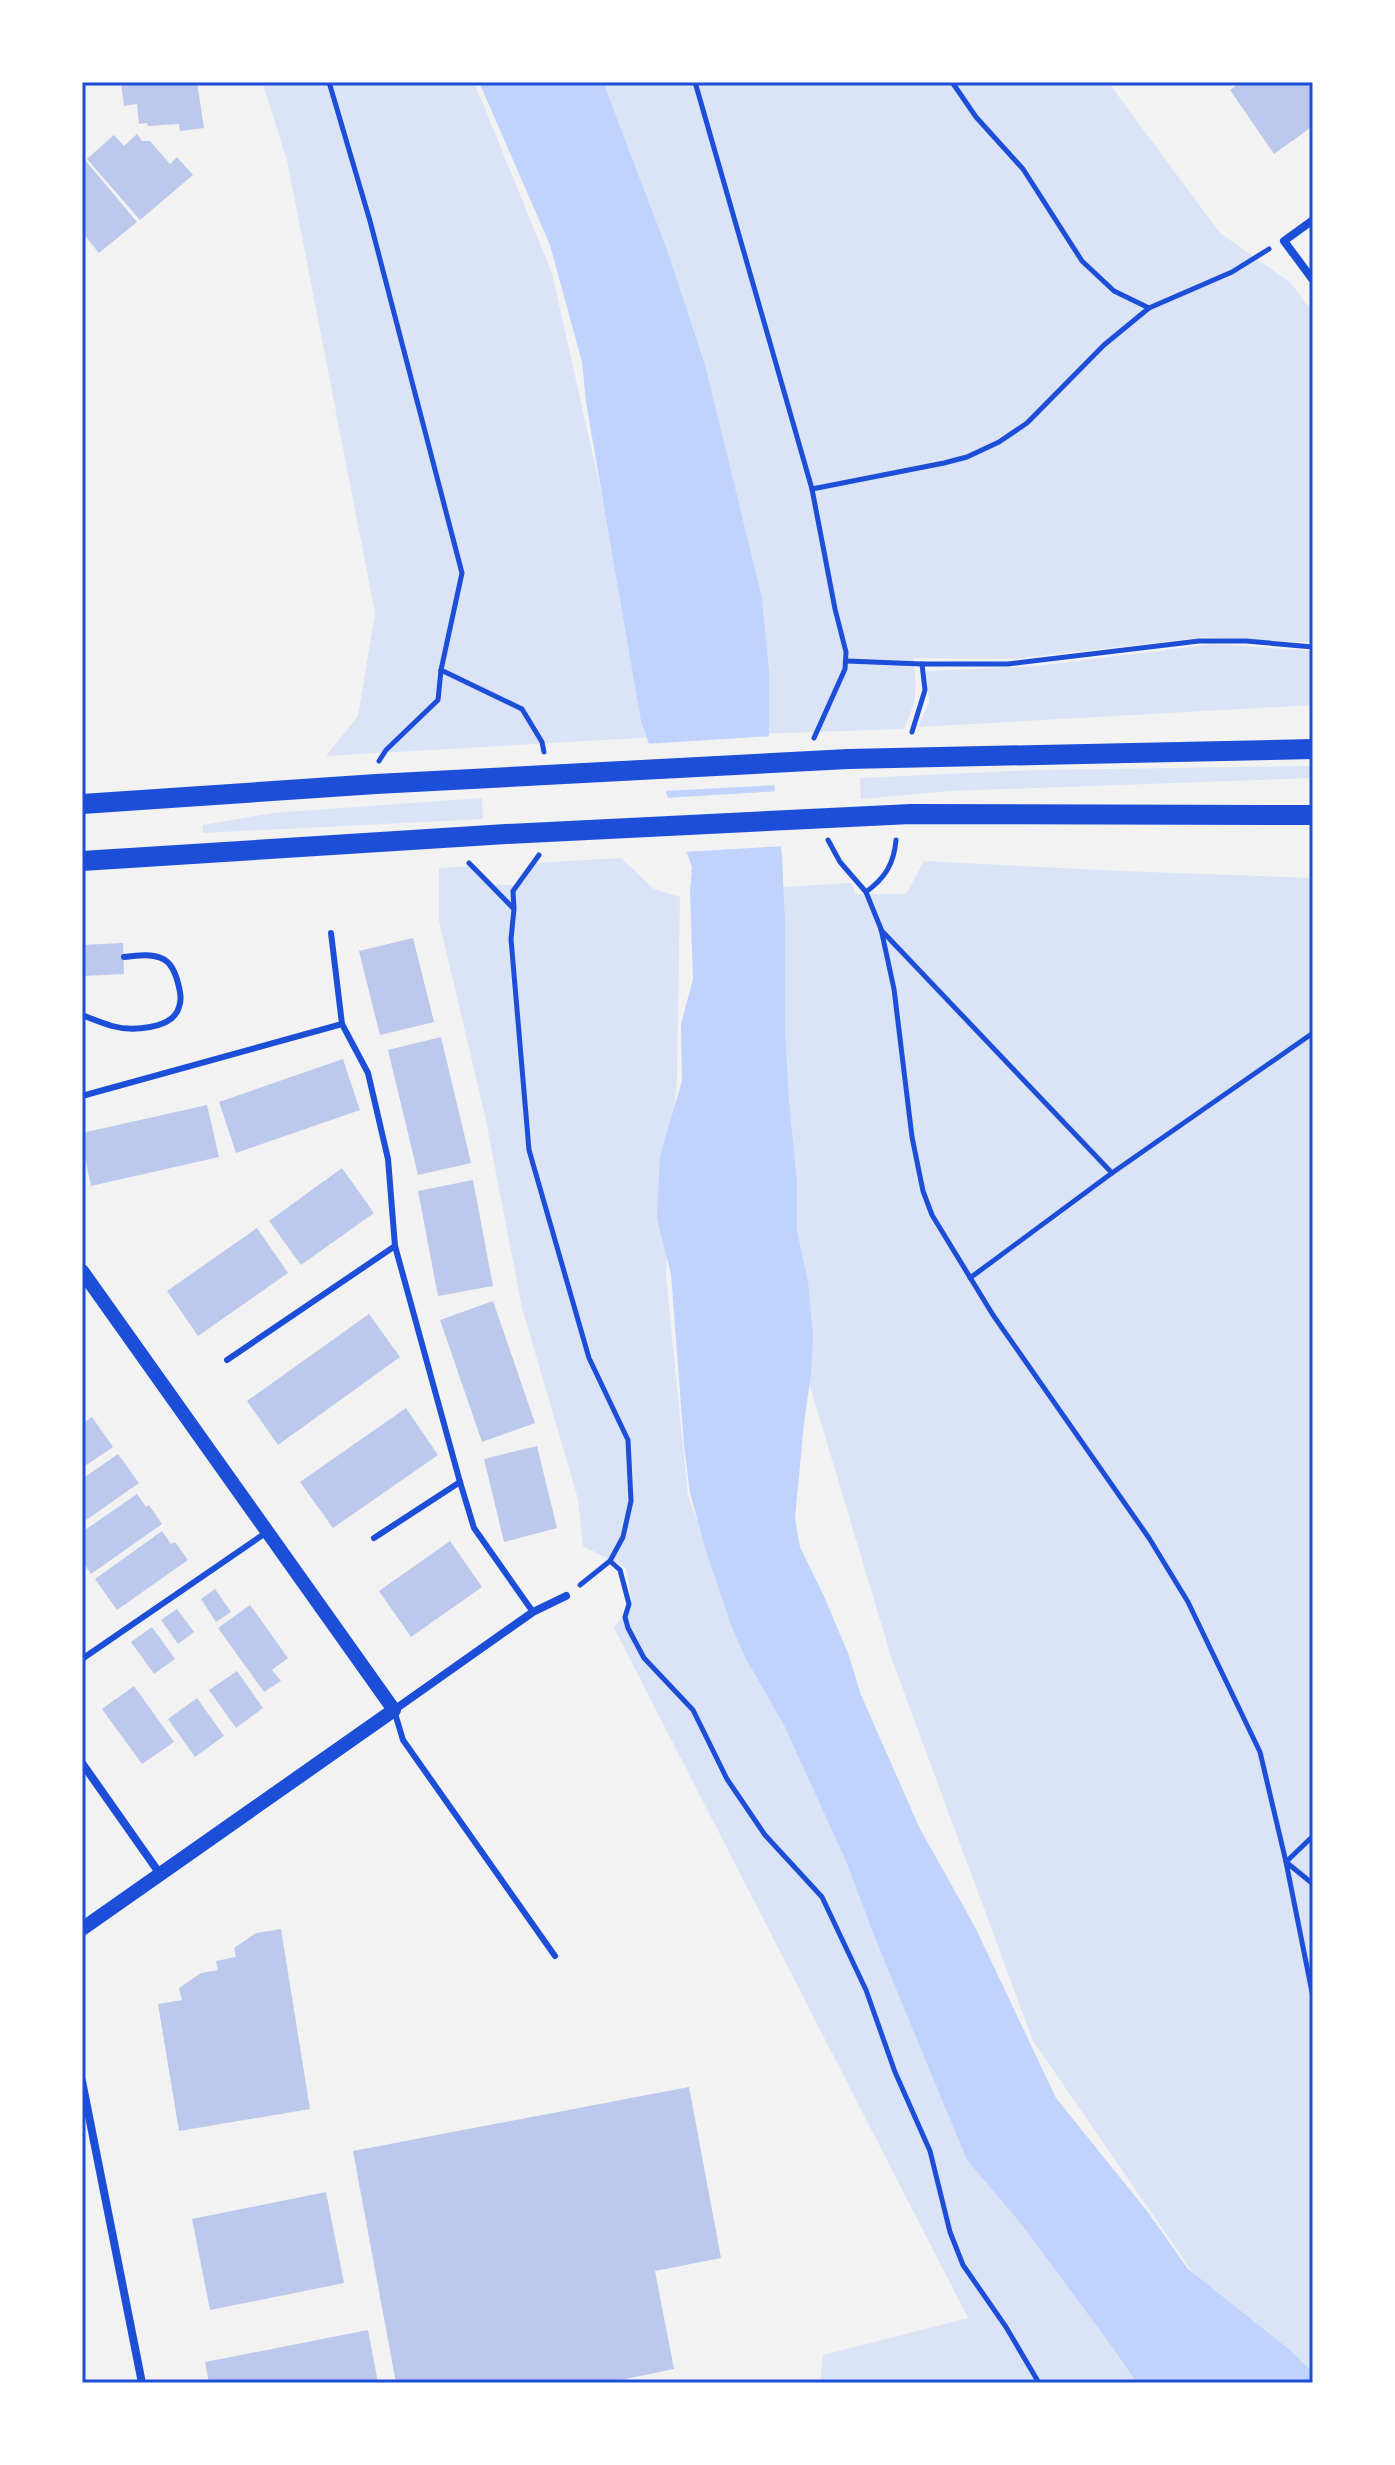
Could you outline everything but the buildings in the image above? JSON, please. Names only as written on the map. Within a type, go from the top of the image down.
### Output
[{"type":"main road","points":[[82,804],[376,784],[848,759],[1313,749]]},
{"type":"main road","points":[[82,861],[506,834],[911,814],[1313,815]]},
{"type":"street","points":[[1313,220],[1284,241],[1313,280]]},
{"type":"street","points":[[82,1271],[394,1710]]},
{"type":"street","points":[[82,1929],[533,1612],[566,1596]]},
{"type":"street","points":[[82,1763],[160,1874]]},
{"type":"street","points":[[82,2081],[142,2383]]},
{"type":"lane","points":[[331,933],[342,1024],[368,1073],[388,1159],[395,1246],[460,1482],[474,1528],[533,1612]]},
{"type":"lane","points":[[82,1015],[115,1027],[140,1028],[159,1024],[175,1015],[181,997],[169,962],[147,955],[124,957]]},
{"type":"lane","points":[[82,1096],[342,1024]]},
{"type":"lane","points":[[227,1360],[395,1246]]},
{"type":"lane","points":[[374,1538],[460,1482]]},
{"type":"lane","points":[[82,1659],[267,1532]]},
{"type":"lane","points":[[394,1710],[403,1740],[555,1956]]},
{"type":"path","points":[[329,82],[370,221],[462,573],[441,670],[438,700],[386,750],[378,763]]},
{"type":"path","points":[[695,82],[812,489],[847,661],[813,741]]},
{"type":"path","points":[[952,82],[976,117],[1023,169],[1082,261],[1114,291],[1149,308]]},
{"type":"path","points":[[812,489],[944,463],[967,457],[999,442],[1027,423],[1104,345],[1149,308],[1232,272],[1284,241]]},
{"type":"path","points":[[847,661],[1008,664],[1199,641],[1246,641],[1313,647]]},
{"type":"path","points":[[912,732],[925,690],[922,664]]},
{"type":"path","points":[[441,670],[522,709],[542,742],[544,757]]},
{"type":"path","points":[[827,836],[840,862],[866,892],[881,929],[894,989],[912,1137],[923,1191],[932,1215],[993,1315],[1149,1538],[1188,1602],[1260,1752],[1313,1997]]},
{"type":"path","points":[[866,892],[888,872],[894,858],[896,840]]},
{"type":"path","points":[[540,854],[513,891],[511,939],[529,1150],[589,1358],[628,1440],[631,1501],[623,1537],[610,1561],[566,1596]]},
{"type":"path","points":[[469,863],[514,909]]},
{"type":"path","points":[[881,929],[1112,1173]]},
{"type":"path","points":[[970,1278],[1112,1173],[1313,1033]]},
{"type":"path","points":[[610,1561],[620,1570],[629,1604],[625,1617],[644,1658],[693,1710],[727,1779],[765,1835],[822,1897],[866,1990],[895,2072],[930,2151],[950,2232],[963,2265],[1006,2327],[1039,2383]]},
{"type":"path","points":[[1286,1862],[1313,1836]]},
{"type":"path","points":[[1286,1862],[1313,1884]]},
{"type":"shaded area","points":[[262,82],[474,82],[552,273],[656,737],[326,756],[358,716],[375,613],[287,160]]},
{"type":"shaded area","points":[[590,82],[1108,82],[1220,233],[1291,283],[1313,313],[1313,643],[1205,637],[1013,659],[913,658],[915,694],[903,729],[758,734]]},
{"type":"shaded area","points":[[1214,644],[1313,651],[1313,705],[918,727],[929,702],[926,671],[1036,666]]},
{"type":"shaded area","points":[[1313,766],[1313,778],[951,791],[861,799],[860,778],[1037,770]]},
{"type":"shaded area","points":[[482,798],[483,819],[203,833],[203,825],[272,813]]},
{"type":"shaded area","points":[[621,858],[654,889],[680,897],[677,1079],[668,1184],[666,1277],[688,1496],[746,1650],[1139,2383],[820,2383],[823,2355],[968,2318],[614,1628],[632,1604],[626,1568],[583,1546],[578,1499],[522,1308],[485,1116],[439,921],[439,868],[476,866],[495,885],[521,885],[536,863]]},
{"type":"shaded area","points":[[924,861],[1313,878],[1313,2383],[1220,2312],[1033,2041],[892,1660],[803,1363],[749,889],[852,883],[856,894],[906,894]]},
{"type":"water","points":[[479,82],[603,82],[667,250],[705,365],[762,598],[769,672],[769,738],[782,856],[785,1029],[797,1180],[797,1231],[808,1282],[813,1334],[795,1518],[800,1547],[823,1594],[848,1653],[861,1695],[920,1829],[975,1927],[1056,2098],[1147,2211],[1188,2269],[1291,2351],[1313,2373],[1313,2383],[1137,2383],[1023,2226],[967,2160],[846,1861],[784,1725],[746,1659],[731,1625],[690,1493],[671,1274],[657,1219],[660,1156],[682,1081],[681,1024],[693,979],[692,867],[641,721],[586,402],[582,362],[550,245]]},
{"type":"pier","points":[[773,736],[778,785],[663,791],[645,744]]},
{"type":"pier","points":[[779,791],[785,846],[683,852],[665,798]]}]
